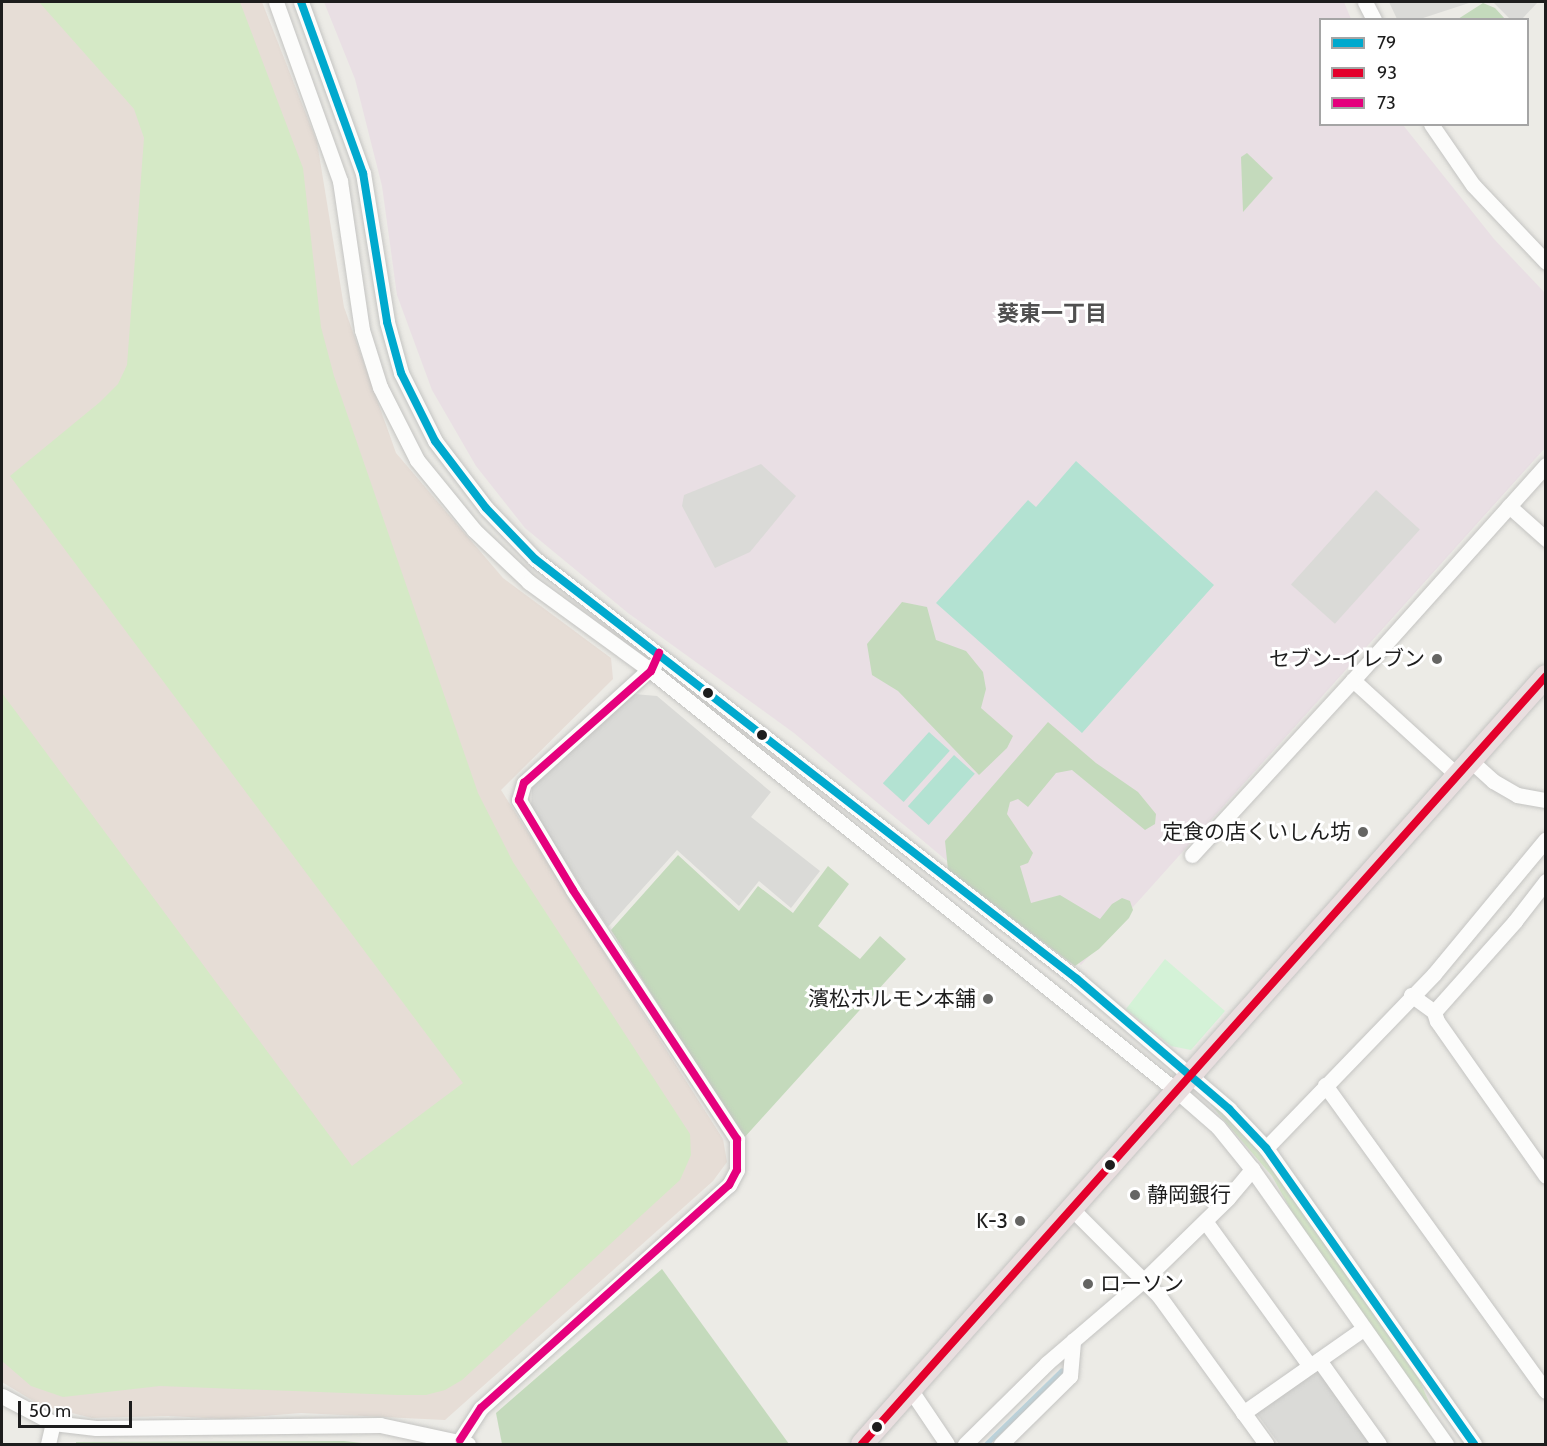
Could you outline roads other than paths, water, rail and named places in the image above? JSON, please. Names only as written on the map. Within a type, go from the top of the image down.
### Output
[{"type":"highway","points":[[862,1444],[1545,676]]},
{"type":"street","points":[[276,2],[340,181],[362,330],[380,387],[417,460],[474,530],[529,582],[651,671],[1266,1148],[1474,1444]]},
{"type":"street","points":[[301,2],[363,173],[387,322],[401,373],[435,441],[486,508],[535,559],[1068,972],[1185,1083],[1252,1169],[1446,1444]]},
{"type":"street","points":[[1365,2],[1373,18]]},
{"type":"street","points":[[1432,126],[1473,184],[1545,262]]},
{"type":"street","points":[[1192,855],[1353,680],[1545,465]]},
{"type":"street","points":[[1509,506],[1545,539]]},
{"type":"street","points":[[2,1396],[53,1423],[96,1428],[380,1425],[464,1442],[481,1408],[729,1185],[737,1170],[737,1139],[573,890],[519,800],[524,783],[651,671],[659,653]]},
{"type":"street","points":[[1353,680],[1464,768],[1517,795],[1545,800]]},
{"type":"street","points":[[1266,1148],[1484,918],[1545,839]]},
{"type":"street","points":[[1434,1012],[1515,921],[1545,881]]},
{"type":"street","points":[[1412,995],[1434,1012],[1437,1021],[1545,1176]]},
{"type":"street","points":[[1325,1085],[1545,1391]]},
{"type":"street","points":[[965,1444],[1073,1340],[1144,1280],[1205,1221],[1252,1169]]},
{"type":"street","points":[[1071,1208],[1144,1280],[1266,1444]]},
{"type":"street","points":[[1205,1221],[1379,1444]]},
{"type":"street","points":[[1243,1413],[1363,1329]]},
{"type":"street","points":[[1001,1444],[1070,1376],[1073,1340]]},
{"type":"street","points":[[910,1389],[947,1444]]},
{"type":"street","points":[[48,1444],[53,1423]]},
{"type":"waterway","points":[[986,1444],[1061,1371]]},
{"type":"place","name":"セブン-イレブン","points":[[1437,659]]},
{"type":"place","name":"定食の店くいしん坊","points":[[1363,832]]},
{"type":"place","name":"濱松ホルモン本舗","points":[[988,999]]},
{"type":"place","name":"静岡銀行","points":[[1135,1195]]},
{"type":"place","name":"K-3","points":[[1020,1221]]},
{"type":"place","name":"ローソン","points":[[1088,1284]]},
{"type":"district","name":"葵東一丁目","points":[[1052,314]]}]
